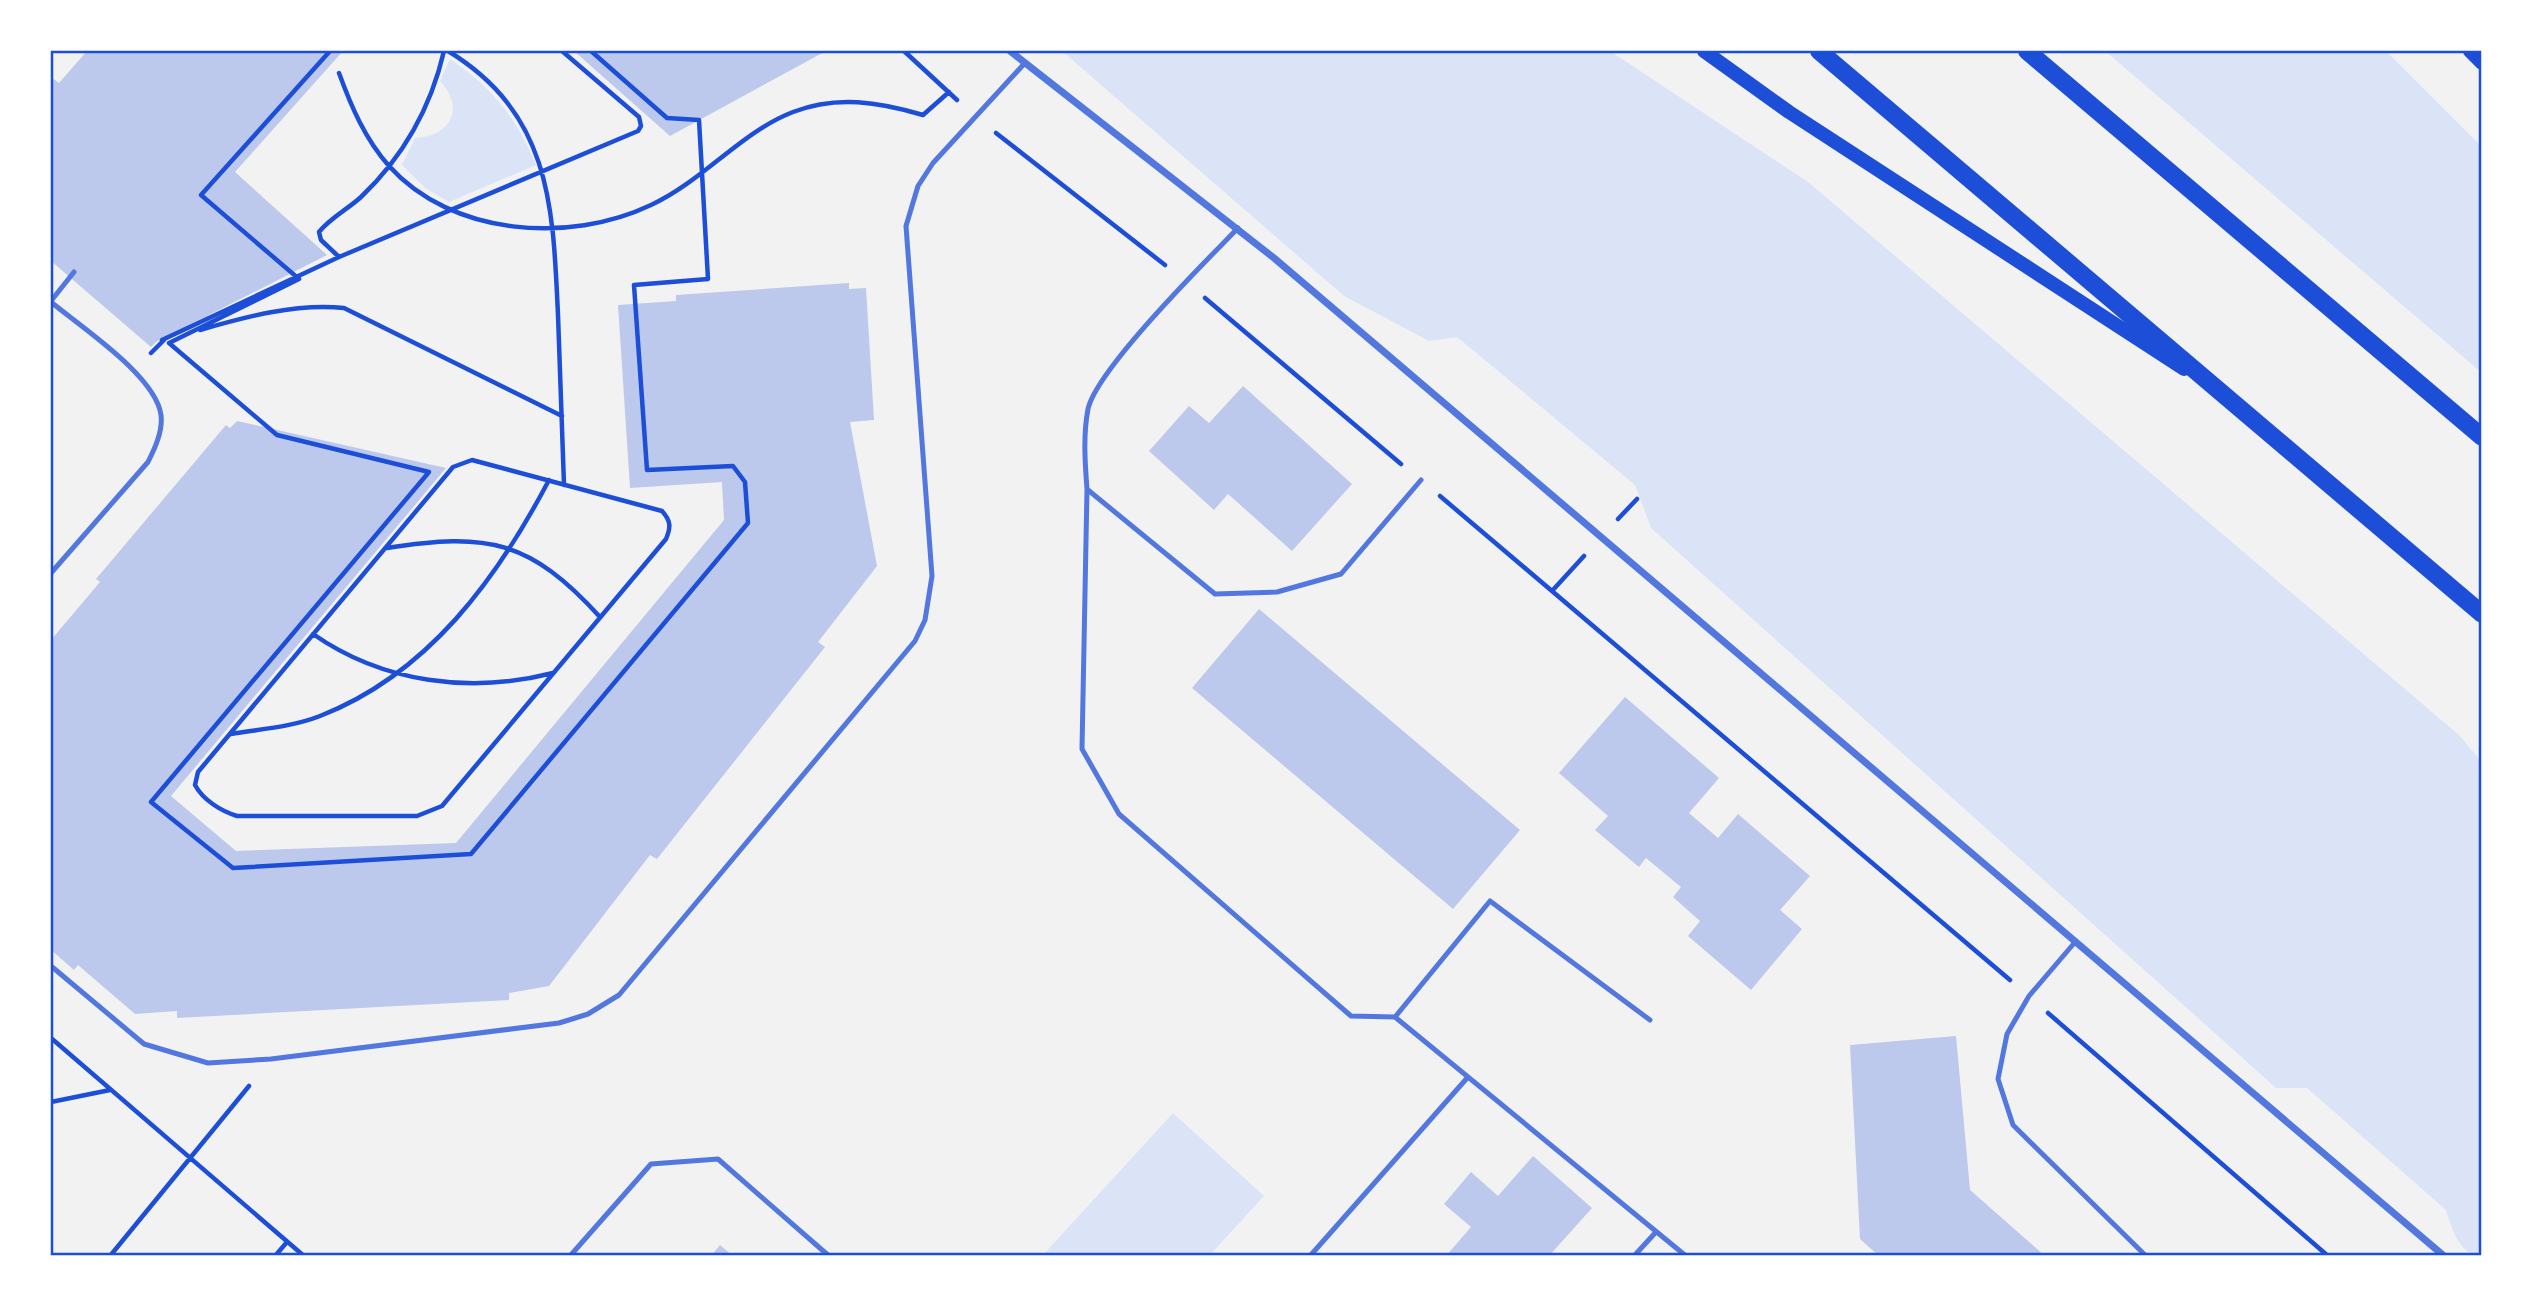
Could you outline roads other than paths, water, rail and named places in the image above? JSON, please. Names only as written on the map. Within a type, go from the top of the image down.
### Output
[{"type":"main road","points":[[1704,51],[1789,112],[2227,397]]},
{"type":"main road","points":[[1819,51],[2482,614]]},
{"type":"main road","points":[[2027,51],[2482,437]]},
{"type":"main road","points":[[2470,51],[2482,63]]},
{"type":"street","points":[[1010,51],[1238,228],[2444,1256]]},
{"type":"lane","points":[[51,966],[144,1044],[208,1063],[271,1059],[559,1023],[601,1007],[619,995],[915,641],[928,608],[932,576],[906,226],[918,186],[933,163],[1024,64]]},
{"type":"lane","points":[[1238,228],[1186,282],[1106,374],[1088,407],[1085,454],[1087,489],[1082,749],[1119,814],[1352,1016],[1395,1017],[1686,1256]]},
{"type":"lane","points":[[51,573],[148,462],[160,431],[161,415],[156,398],[138,375],[51,301],[75,272]]},
{"type":"lane","points":[[1087,489],[1215,594],[1277,592],[1341,574],[1421,480]]},
{"type":"lane","points":[[1395,1017],[1490,901],[1650,1020]]},
{"type":"lane","points":[[2076,941],[2029,996],[2007,1034],[1998,1079],[2013,1125],[2146,1256]]},
{"type":"lane","points":[[1310,1256],[1468,1077]]},
{"type":"lane","points":[[569,1256],[651,1164],[718,1160],[829,1256]]},
{"type":"lane","points":[[1634,1256],[1656,1232]]}]
